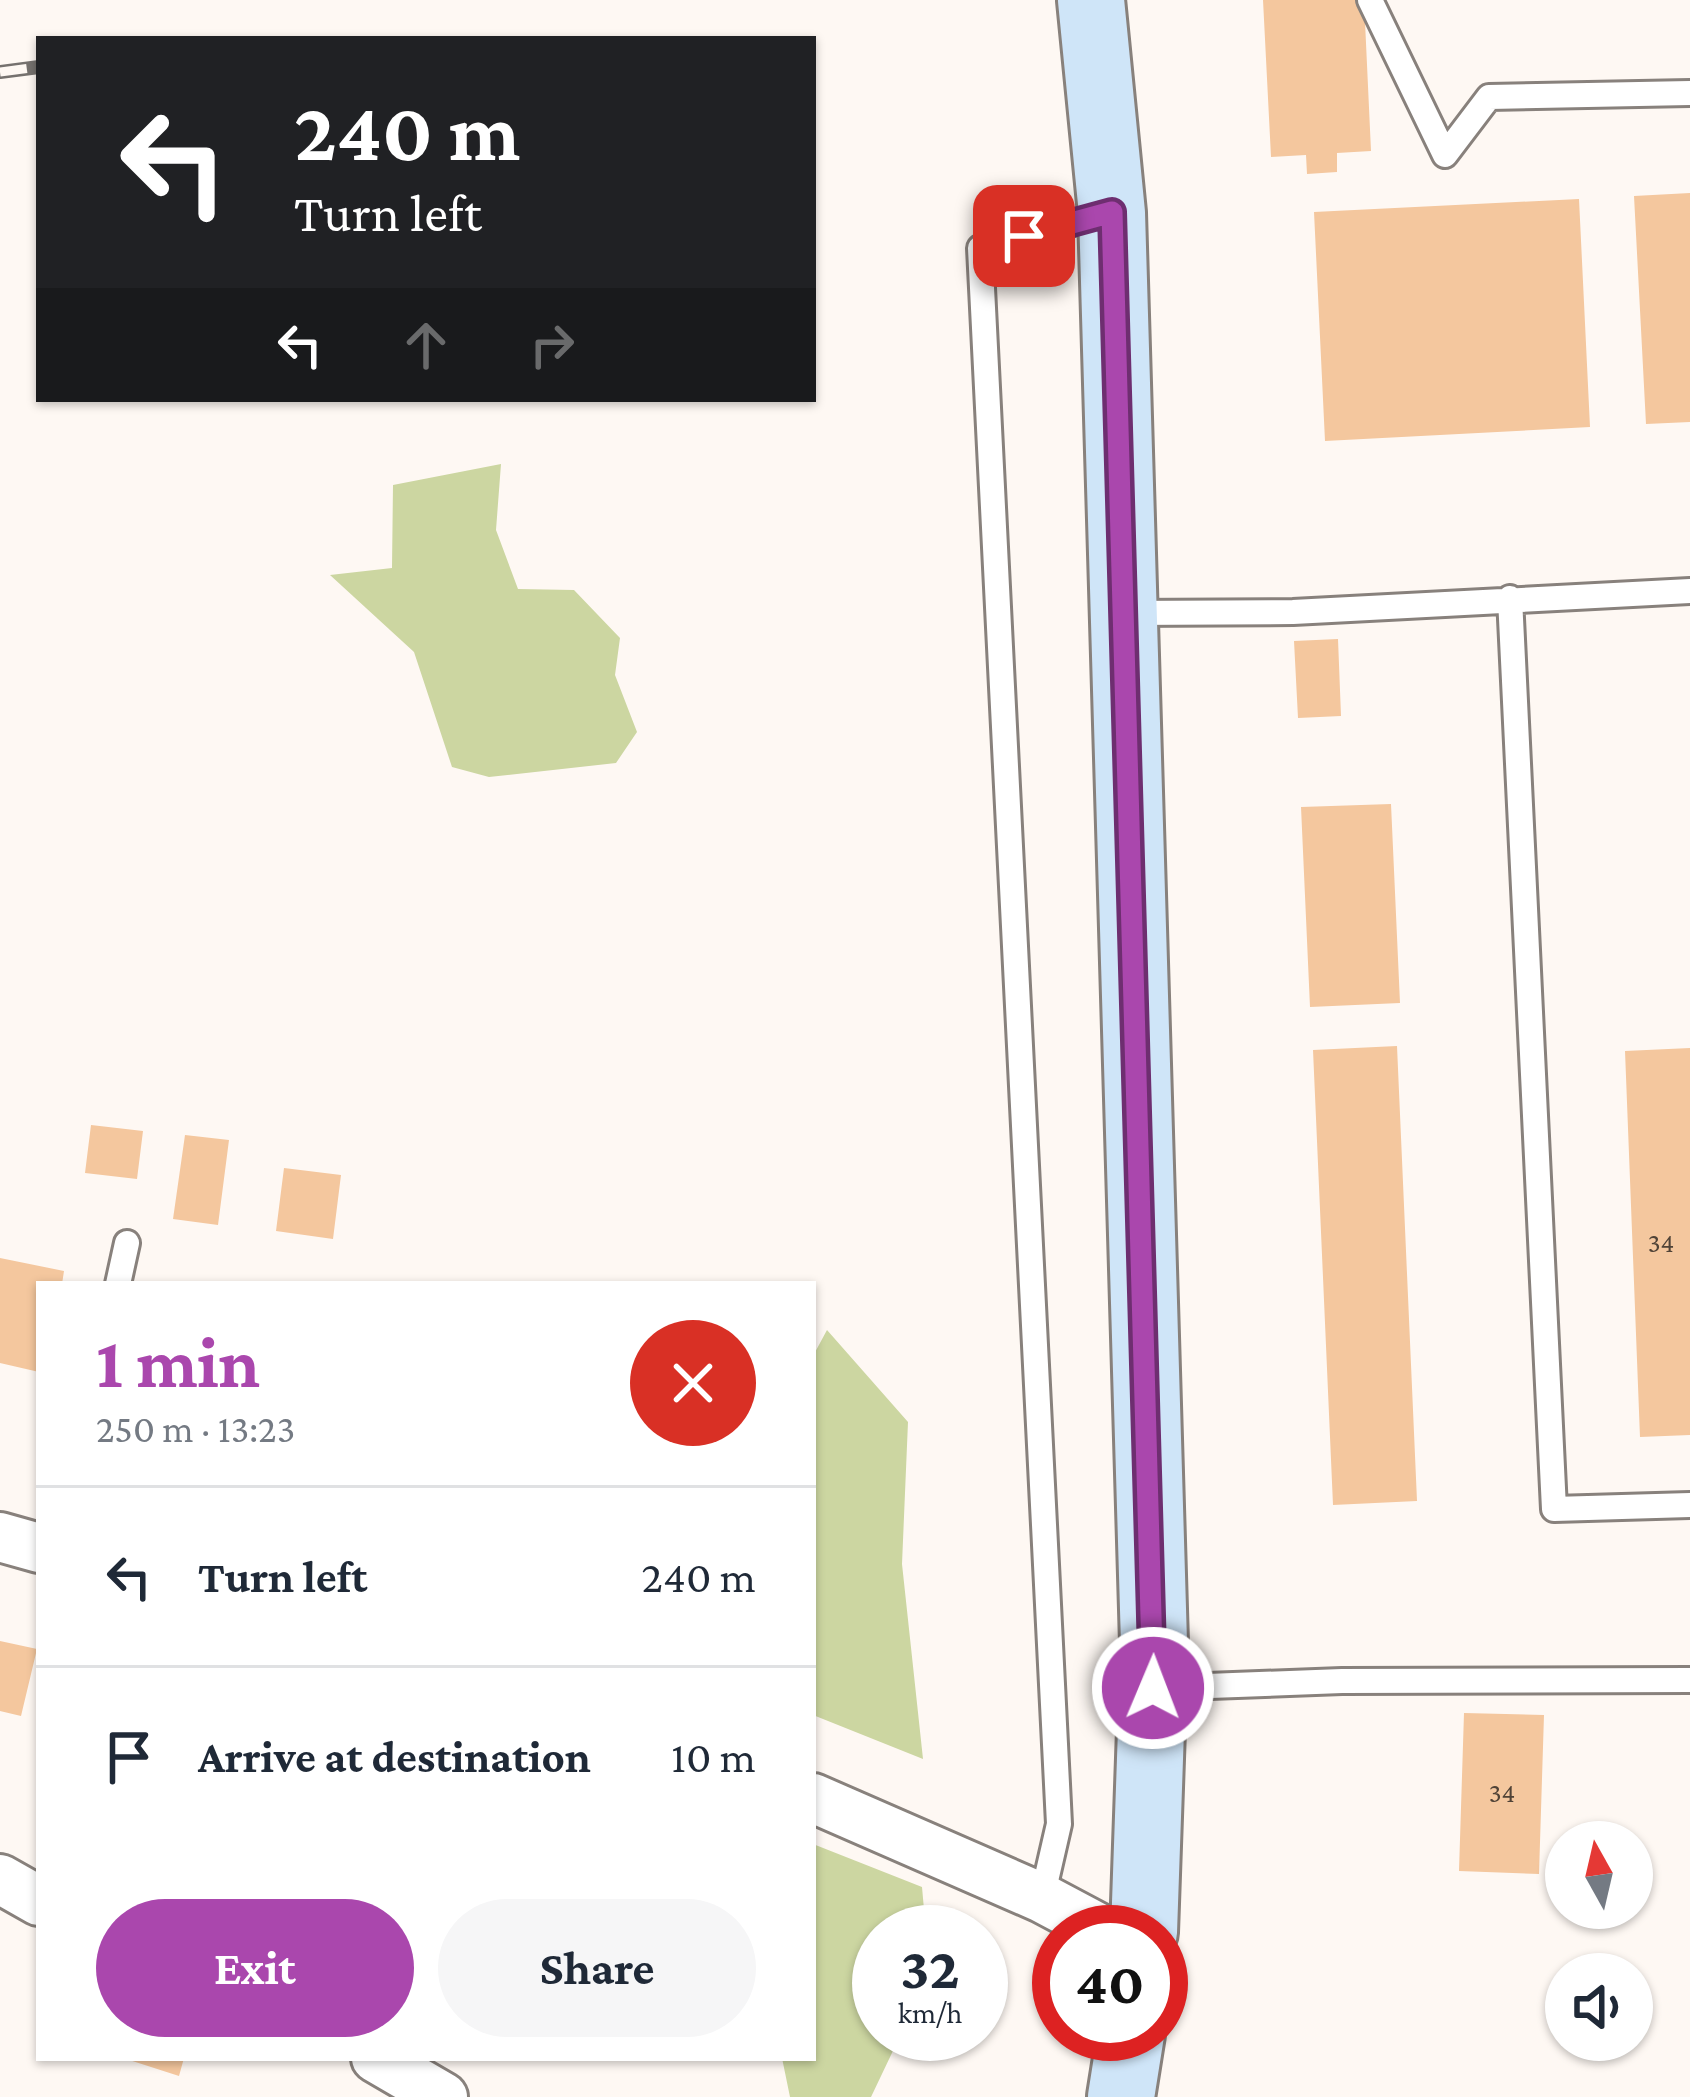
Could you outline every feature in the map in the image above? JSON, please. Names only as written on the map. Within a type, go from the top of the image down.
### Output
[{"type":"street","points":[[1091,0],[1112,212],[1124,613],[1153,1688],[1145,1905]]},
{"type":"street","points":[[0,1537],[36,1547]]},
{"type":"street","points":[[816,1799],[1055,1905]]},
{"type":"street","points":[[0,1879],[36,1899]]},
{"type":"street","points":[[381,2061],[443,2097]]},
{"type":"street","points":[[1121,2097],[1126,2061]]},
{"type":"lane","points":[[1370,0],[1445,155],[1489,97],[1690,92]]},
{"type":"lane","points":[[1042,1898],[1059,1823],[980,248],[1112,212]]},
{"type":"lane","points":[[1124,613],[1293,612],[1690,591]]},
{"type":"lane","points":[[1510,598],[1554,1509],[1690,1505]]},
{"type":"lane","points":[[119,1281],[128,1243]]},
{"type":"lane","points":[[1153,1688],[1342,1681],[1690,1680]]},
{"type":"green space","points":[[501,464],[496,530],[518,589],[574,590],[620,638],[615,675],[637,732],[616,763],[489,777],[452,767],[414,652],[330,575],[392,568],[393,485]]},
{"type":"green space","points":[[827,1330],[908,1422],[902,1564],[923,1759],[816,1716],[816,1350]]},
{"type":"green space","points":[[816,1845],[922,1887],[924,1905],[852,1905],[852,2061],[888,2061],[871,2097],[790,2097],[783,2061],[816,2061]]},
{"type":"building","points":[[1263,0],[1364,0],[1371,151],[1337,153],[1337,172],[1307,174],[1306,155],[1271,157]]},
{"type":"building","points":[[1690,193],[1690,422],[1646,424],[1634,196]]},
{"type":"building","points":[[1579,199],[1590,427],[1325,441],[1314,212]]},
{"type":"building","points":[[1338,639],[1341,716],[1298,718],[1294,641]]},
{"type":"building","points":[[1391,804],[1400,1003],[1310,1007],[1301,807]]},
{"type":"building","points":[[1397,1046],[1417,1501],[1333,1505],[1313,1050]]},
{"type":"building","points":[[1690,1048],[1690,1435],[1640,1437],[1625,1051]]},
{"type":"building","points":[[91,1125],[143,1131],[137,1179],[85,1173]]},
{"type":"building","points":[[185,1135],[229,1140],[218,1225],[173,1219]]},
{"type":"building","points":[[284,1168],[341,1175],[333,1239],[276,1231]]},
{"type":"building","points":[[0,1258],[64,1271],[62,1281],[36,1281],[36,1371],[0,1363]]},
{"type":"building","points":[[0,1641],[36,1649],[21,1716],[0,1711]]},
{"type":"building","points":[[1464,1713],[1544,1715],[1539,1874],[1459,1871]]},
{"type":"building","points":[[132,2061],[183,2061],[179,2076]]},
{"type":"railway","points":[[0,72],[36,67]]},
{"type":"route","points":[[1024,236],[1112,212],[1153,1688]]}]
